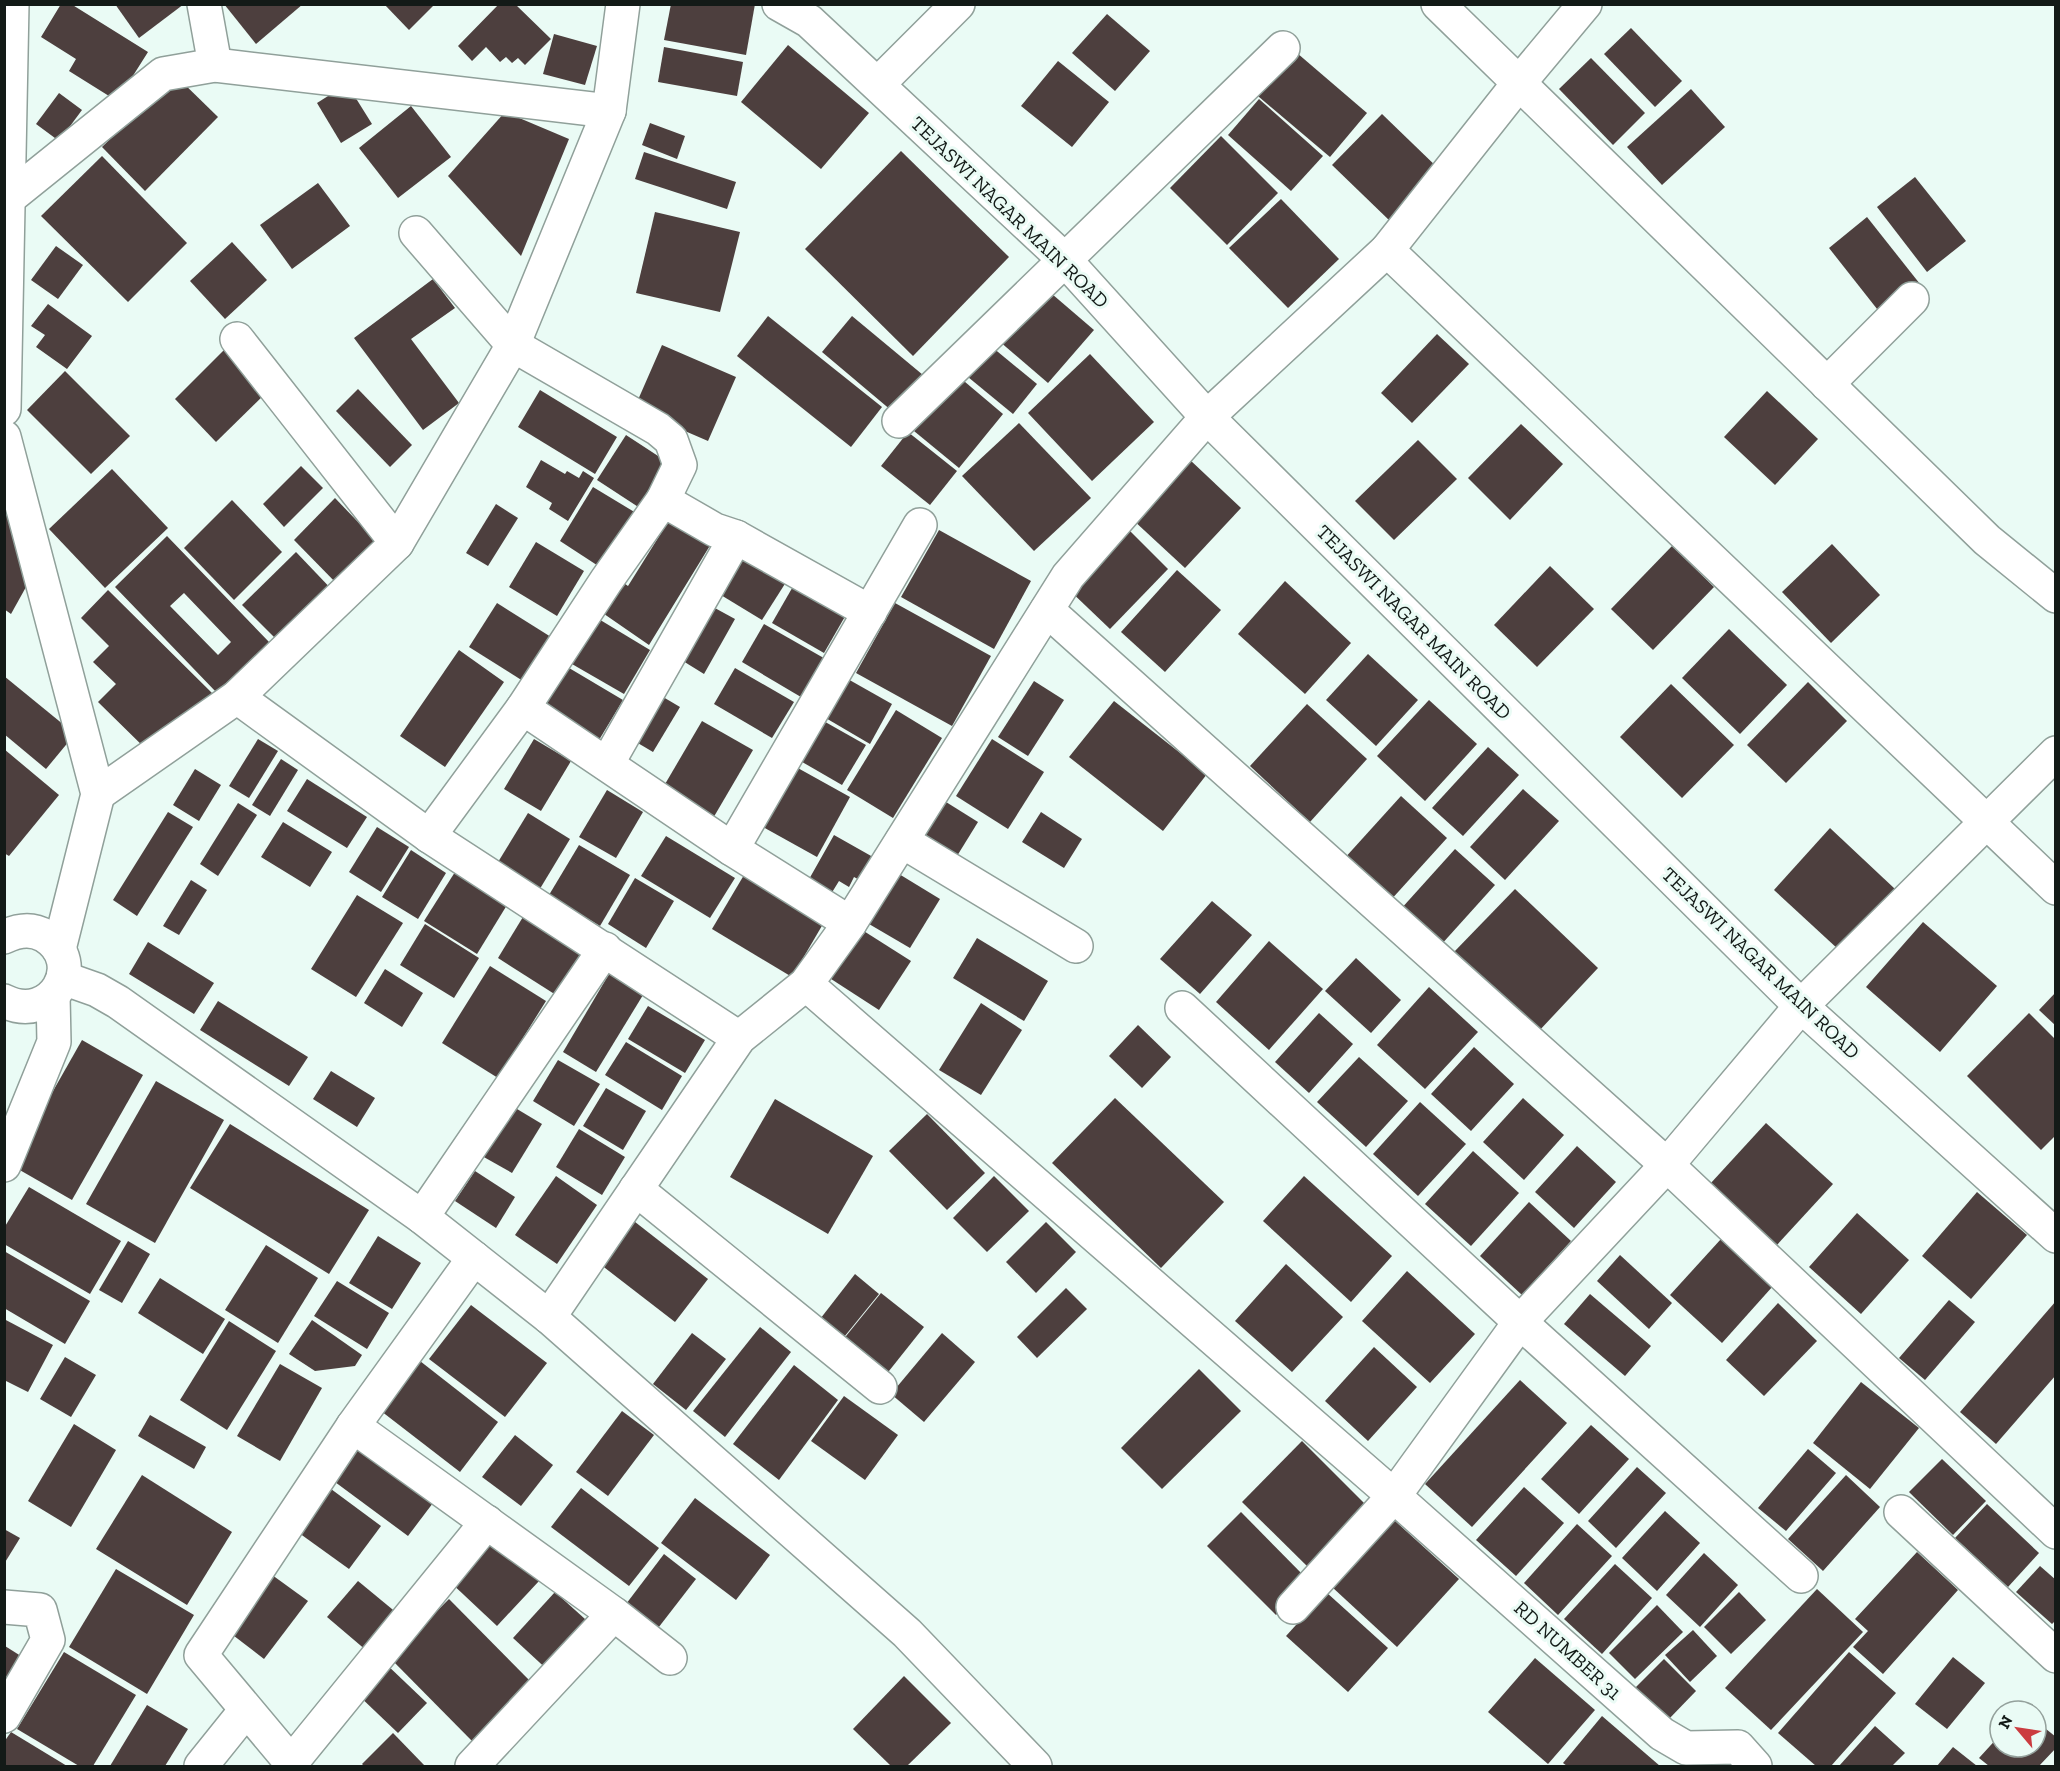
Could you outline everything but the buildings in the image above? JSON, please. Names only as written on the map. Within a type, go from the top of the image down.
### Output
[{"type":"street","points":[[4,409],[6,201],[12,4]]},
{"type":"street","points":[[204,4],[215,65]]},
{"type":"street","points":[[98,794],[237,697],[397,543],[513,345],[609,111],[623,4]]},
{"type":"street","name":"TEJASWI NAGAR MAIN ROAD","points":[[779,4],[809,21],[1065,260],[1208,417],[1802,1006],[2055,1236]]},
{"type":"street","points":[[878,84],[958,4]]},
{"type":"street","points":[[1438,4],[1988,540],[2055,596]]},
{"type":"street","points":[[549,1317],[740,1038],[806,984],[850,923],[1068,576],[1208,417],[1387,250],[1519,83],[1585,4]]},
{"type":"street","points":[[899,421],[1283,48]]},
{"type":"street","points":[[6,201],[163,74],[215,65],[609,111]]},
{"type":"street","points":[[416,233],[513,345],[658,429],[671,440],[680,465],[663,500],[606,581],[523,708],[429,836]]},
{"type":"street","points":[[1387,250],[2055,888]]},
{"type":"street","points":[[1827,384],[1912,299]]},
{"type":"street","points":[[237,339],[397,543]]},
{"type":"street","points":[[4,437],[98,794],[59,974],[54,1042],[4,1165]]},
{"type":"street","points":[[663,500],[715,530],[736,537],[870,612]]},
{"type":"street","points":[[732,849],[920,525]]},
{"type":"street","points":[[608,764],[736,537]]},
{"type":"street","points":[[1047,609],[1667,1165],[2055,1532]]},
{"type":"street","points":[[237,697],[429,836],[740,1038]]},
{"type":"street","points":[[523,708],[732,849],[850,923]]},
{"type":"street","points":[[1293,1607],[1394,1496],[1520,1322],[1667,1165],[1802,1006],[2055,753]]},
{"type":"street","points":[[902,841],[1076,946]]},
{"type":"street","points":[[4,937],[15,932],[28,931],[40,933],[51,940],[59,974],[43,1004],[17,1007],[4,1001]]},
{"type":"street","points":[[422,1217],[605,949]]},
{"type":"street","points":[[59,974],[98,990],[118,1002],[422,1217],[549,1317],[907,1633],[1035,1767]]},
{"type":"street","points":[[806,984],[1394,1496]]},
{"type":"street","points":[[1182,1008],[1520,1322],[1801,1576]]},
{"type":"street","points":[[636,1189],[880,1388]]},
{"type":"street","points":[[474,1258],[353,1426],[201,1655],[292,1765],[488,1522]]},
{"type":"street","points":[[353,1426],[614,1614],[670,1658]]},
{"type":"street","name":"RD NUMBER 31","points":[[1394,1496],[1662,1734],[1686,1748],[1738,1747],[1755,1767]]},
{"type":"street","points":[[1901,1512],[2055,1656]]},
{"type":"street","points":[[4,1607],[40,1610],[48,1640],[4,1716]]},
{"type":"street","points":[[472,1767],[614,1614]]},
{"type":"street","points":[[201,1767],[246,1710]]}]
